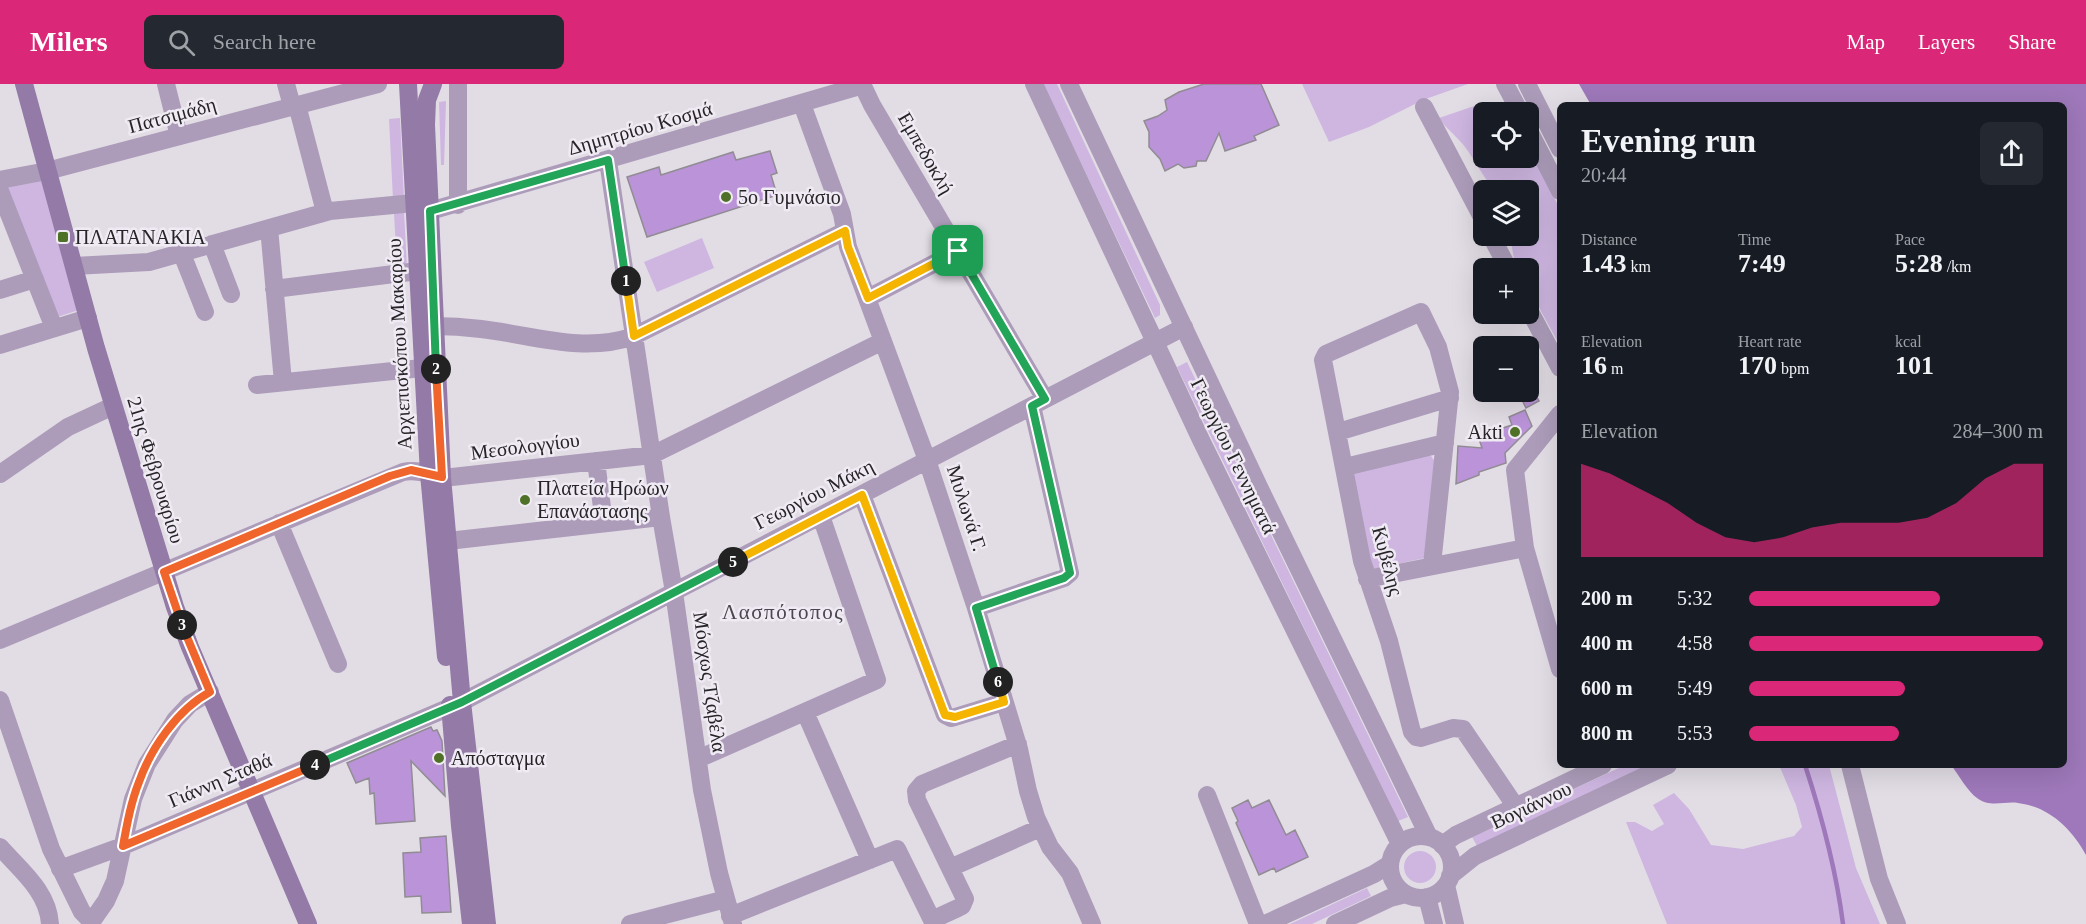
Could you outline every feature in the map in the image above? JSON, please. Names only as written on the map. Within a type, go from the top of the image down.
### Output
[{"type":"main road","name":"Αρχιεπισκόπου Μακαρίου","points":[[408,84],[422,368],[436,476],[456,705],[460,826],[471,924]]},
{"type":"main road","points":[[433,84],[428,94],[426,107],[434,326],[436,476],[448,541],[456,705],[487,924]]},
{"type":"main road","name":"21ης Φεβρουαρίου","points":[[28,85],[47,171],[88,318],[164,572],[187,639],[308,924]]},
{"type":"street","points":[[166,84],[179,136]]},
{"type":"street","points":[[286,84],[325,212]]},
{"type":"street","name":"Πατσιμάδη","points":[[0,180],[47,171],[378,84]]},
{"type":"street","points":[[458,84],[458,205]]},
{"type":"street","name":"Δημητρίου Κοσμά","points":[[430,211],[458,205],[863,84]]},
{"type":"street","name":"Εμπεδοκλή","points":[[863,84],[872,105],[958,251],[1038,402],[1070,573],[1064,578],[976,608]]},
{"type":"street","name":"Γεωργίου Γεννηματά","points":[[1034,84],[1154,342],[1400,844]]},
{"type":"street","name":"Γεωργίου Γεννηματά","points":[[1069,84],[1184,327],[1436,841]]},
{"type":"street","points":[[1505,84],[1515,102]]},
{"type":"street","points":[[1527,84],[1557,142]]},
{"type":"street","name":"Μυλωνά Γ.","points":[[802,104],[842,214],[848,247],[927,460],[976,608],[1018,744],[1031,804],[1050,847],[1070,873],[1092,924]]},
{"type":"street","points":[[1424,107],[1473,200]]},
{"type":"street","points":[[1539,150],[1557,185]]},
{"type":"street","name":"Μόσχως Τζαβέλα","points":[[608,160],[705,808],[730,913]]},
{"type":"street","points":[[0,191],[54,328]]},
{"type":"street","points":[[74,266],[149,262],[325,212],[414,203]]},
{"type":"street","points":[[268,228],[283,382]]},
{"type":"street","points":[[434,326],[480,329],[584,344],[612,343],[634,336],[845,231]]},
{"type":"street","points":[[212,244],[231,294]]},
{"type":"street","points":[[868,298],[958,251]]},
{"type":"street","points":[[182,254],[205,312]]},
{"type":"street","points":[[274,290],[418,271]]},
{"type":"street","points":[[0,290],[35,279]]},
{"type":"street","name":"Κυβέλης","points":[[1450,398],[1449,384],[1442,359],[1420,312],[1324,357],[1323,360],[1367,579],[1389,641],[1414,735],[1420,738],[1453,728],[1463,729],[1516,807]]},
{"type":"street","points":[[0,345],[88,318]]},
{"type":"street","points":[[1537,324],[1557,362]]},
{"type":"street","name":"Γεωργίου Μάκη","points":[[456,705],[1184,327]]},
{"type":"street","name":"Μεσολογγίου","points":[[0,640],[403,472],[414,470],[436,476],[652,454],[883,341]]},
{"type":"street","points":[[257,386],[422,368]]},
{"type":"street","points":[[1338,432],[1450,398],[1432,565]]},
{"type":"street","points":[[0,474],[68,428],[113,406]]},
{"type":"street","points":[[1557,418],[1515,470],[1525,548],[1557,659]]},
{"type":"street","points":[[1345,467],[1444,443]]},
{"type":"street","points":[[596,461],[604,523]]},
{"type":"street","points":[[862,495],[945,715],[955,717],[1004,702]]},
{"type":"street","points":[[698,759],[877,680],[821,516]]},
{"type":"street","points":[[448,541],[661,517]]},
{"type":"street","points":[[279,523],[338,664]]},
{"type":"street","points":[[1367,579],[1525,548]]},
{"type":"street","points":[[0,700],[45,834],[82,912],[91,923],[113,888],[136,788],[147,764],[175,720],[190,704],[210,692]]},
{"type":"street","name":"Γιάννη Σταθά","points":[[60,869],[123,846],[456,705]]},
{"type":"street","points":[[805,712],[870,860]]},
{"type":"street","points":[[630,924],[730,913],[897,849],[933,922],[958,908],[964,902],[964,896],[917,801],[916,791],[922,784],[1018,744]]},
{"type":"street","name":"Βογιάννου","points":[[1400,844],[1415,836],[1436,841],[1456,835],[1596,768]]},
{"type":"street","name":"Βογιάννου","points":[[1427,897],[1438,892],[1475,856],[1662,768]]},
{"type":"street","points":[[1851,768],[1879,879],[1897,924]]},
{"type":"street","points":[[1208,795],[1258,924]]},
{"type":"street","points":[[950,868],[1040,828]]},
{"type":"street","points":[[1436,841],[1451,859],[1448,880],[1455,924]]},
{"type":"street","points":[[1400,844],[1394,850],[1390,864],[1393,882],[1406,894],[1414,897],[1427,897],[1434,924]]},
{"type":"street","points":[[0,847],[36,886],[47,906],[50,924]]},
{"type":"street","points":[[1265,924],[1374,874],[1390,864]]},
{"type":"street","points":[[1335,924],[1390,898],[1406,894]]},
{"type":"shaded area","points":[[1043,84],[1057,84],[1160,305],[1160,315],[1155,318]]},
{"type":"shaded area","points":[[1302,84],[1468,84],[1423,100],[1369,127],[1329,142]]},
{"type":"shaded area","points":[[1579,84],[2086,84],[2086,855],[2066,828],[2049,814],[2029,805],[1982,801],[1970,792],[1953,768],[2067,768],[2067,102],[1589,102]]},
{"type":"shaded area","points":[[446,101],[444,165],[441,165],[439,102]]},
{"type":"shaded area","points":[[1473,106],[1473,159],[1459,139],[1439,118]]},
{"type":"shaded area","points":[[400,118],[404,199],[393,200],[389,119]]},
{"type":"shaded area","points":[[1479,168],[1539,168],[1557,203],[1557,340],[1539,307],[1539,258],[1514,258],[1512,246],[1539,246],[1539,180],[1487,180]]},
{"type":"shaded area","points":[[43,179],[79,310],[54,318],[3,187]]},
{"type":"shaded area","points":[[404,212],[407,267],[397,269],[394,213]]},
{"type":"shaded area","points":[[702,238],[714,268],[657,292],[644,262]]},
{"type":"shaded area","points":[[1187,362],[1408,817],[1398,821],[1177,367]]},
{"type":"shaded area","points":[[1425,455],[1431,456],[1436,463],[1425,558],[1369,570],[1351,471]]},
{"type":"shaded area","points":[[1619,768],[1642,768],[1477,846],[1472,837]]},
{"type":"shaded area","points":[[1780,768],[1830,768],[1856,868],[1880,924],[1667,924],[1626,822],[1635,822],[1652,831],[1664,824],[1653,805],[1674,793],[1689,809],[1711,845],[1743,849],[1794,836],[1802,827],[1796,805]]},
{"type":"shaded area","points":[[1420,851],[1431,856],[1436,867],[1431,878],[1420,883],[1409,878],[1404,867],[1409,856]]},
{"type":"shaded area","points":[[1367,888],[1371,896],[1312,924],[1290,924]]},
{"type":"building","points":[[1204,84],[1261,84],[1279,125],[1254,136],[1256,140],[1225,151],[1219,133],[1206,161],[1197,161],[1196,166],[1184,168],[1178,164],[1165,171],[1160,159],[1149,147],[1149,132],[1144,121],[1167,110],[1165,100],[1179,92]]},
{"type":"building","points":[[770,151],[777,173],[771,175],[777,195],[647,237],[627,177],[659,167],[661,175],[733,152],[736,160]]},
{"type":"building","points":[[1523,402],[1537,402],[1526,408]]},
{"type":"building","points":[[1525,410],[1532,426],[1505,453],[1506,463],[1479,472],[1479,475],[1456,484],[1458,446],[1482,448],[1478,436],[1512,425],[1509,417]]},
{"type":"building","points":[[431,727],[433,731],[437,730],[442,741],[445,796],[411,761],[415,821],[376,824],[374,793],[370,794],[369,778],[356,783],[347,763]]},
{"type":"building","points":[[1248,800],[1252,808],[1269,800],[1286,835],[1295,830],[1308,857],[1276,872],[1274,868],[1259,875],[1236,823],[1238,821],[1232,808]]},
{"type":"building","points":[[446,836],[451,912],[422,913],[421,896],[405,897],[403,853],[421,852],[420,838]]},
{"type":"waterway","points":[[1806,768],[1828,843],[1843,924]]},
{"type":"place","name":"5ο Γυμνάσιο","points":[[726,197]]},
{"type":"place","name":"ΠΛΑΤΑΝΑΚΙΑ","points":[[63,237]]},
{"type":"place","name":"Akti","points":[[1515,432]]},
{"type":"place","name":"Πλατεία Ηρώων Επανάστασης","points":[[525,500]]},
{"type":"place","name":"Απόσταγμα","points":[[439,758]]},
{"type":"district","name":"Λασπότοπος","points":[[783,612]]},
{"type":"route","points":[[608,160],[634,336],[845,231],[848,247],[868,298],[958,251],[1045,399],[1032,406],[1070,573],[1064,578],[976,608],[1004,702],[951,718],[945,715],[862,495],[451,708],[123,846],[136,788],[147,764],[175,720],[196,699],[210,692],[190,647],[164,572],[390,476],[411,470],[442,477],[430,211],[458,205],[608,160]]}]
